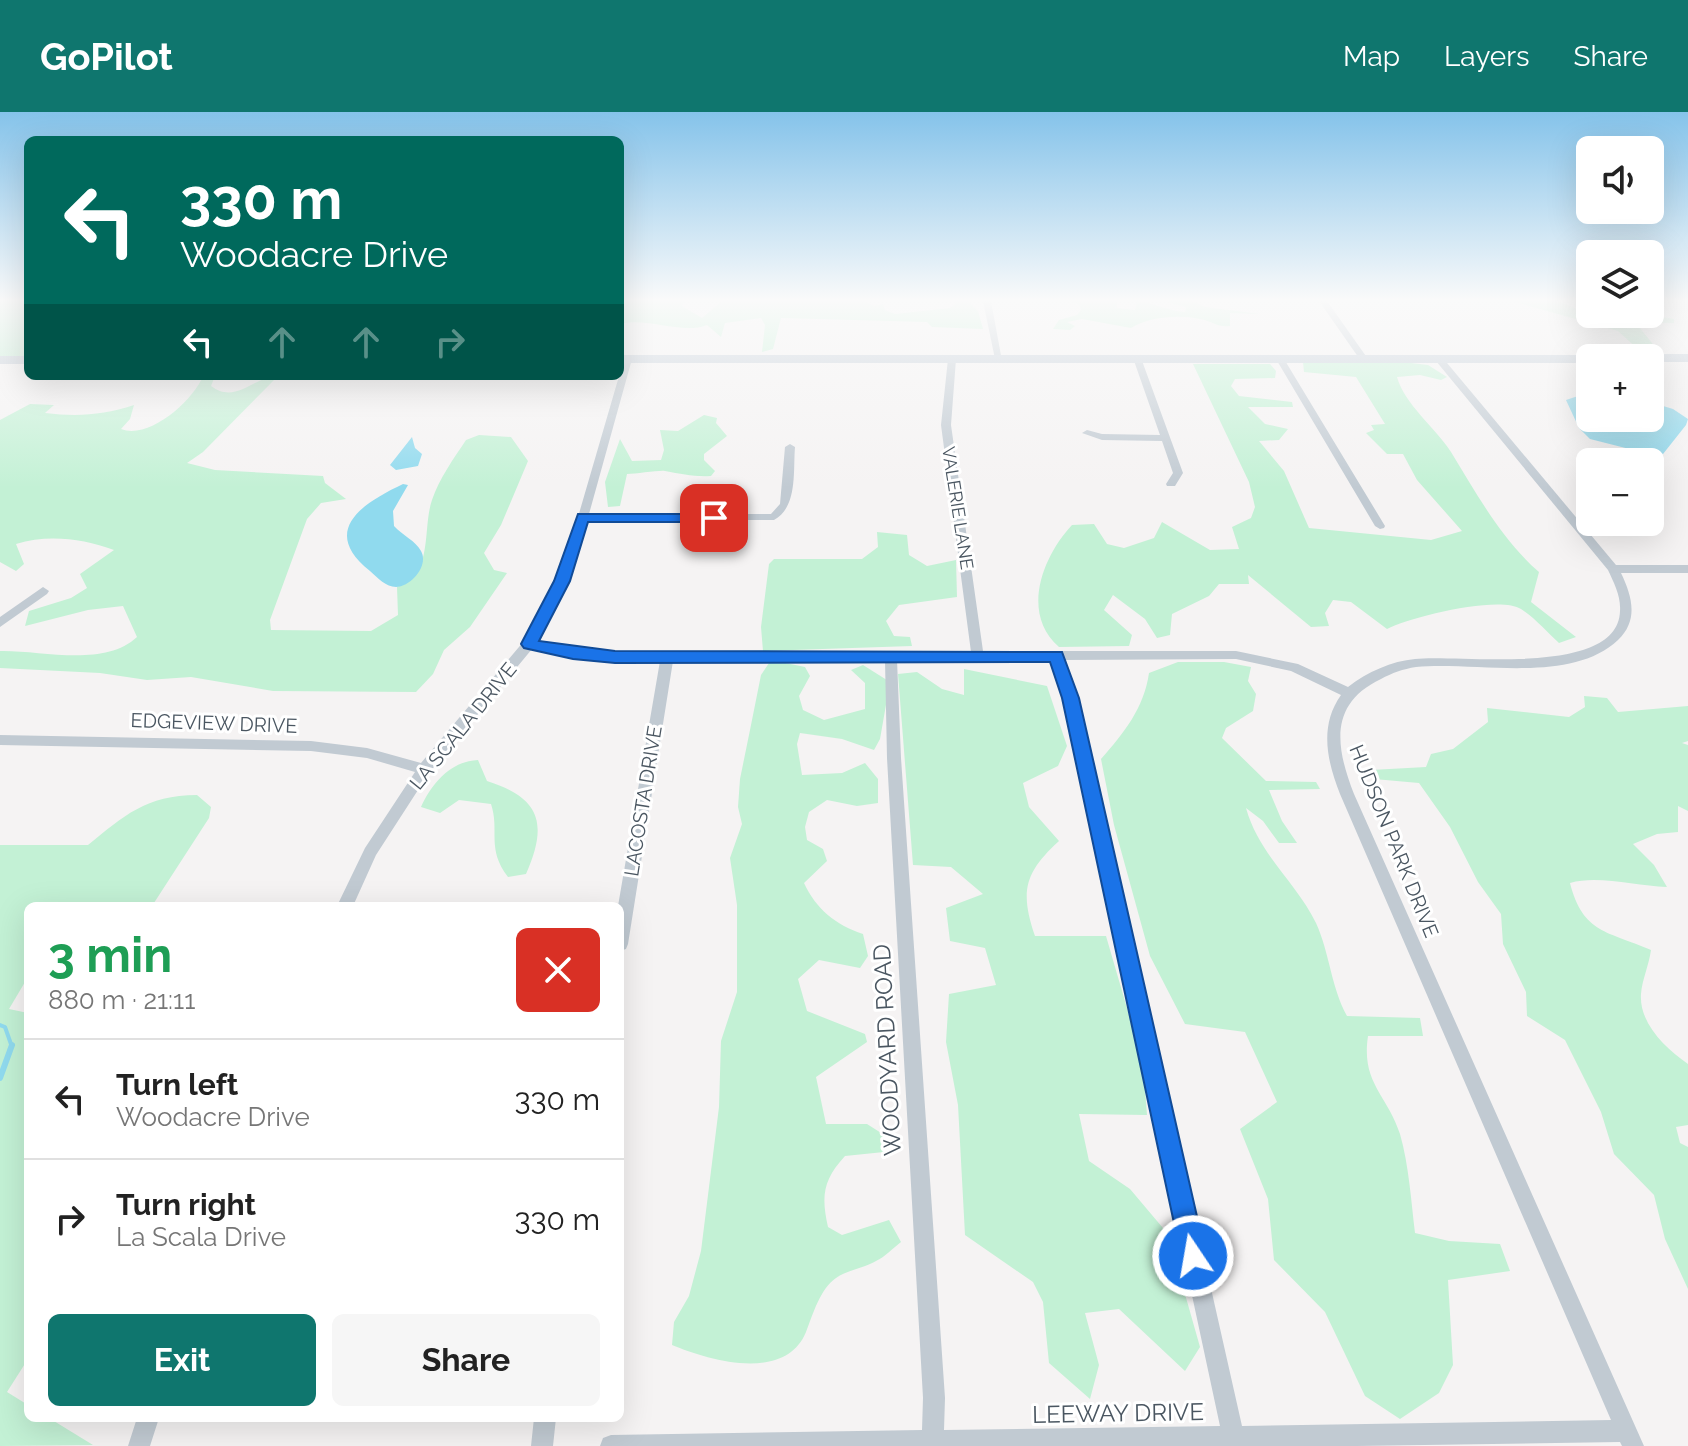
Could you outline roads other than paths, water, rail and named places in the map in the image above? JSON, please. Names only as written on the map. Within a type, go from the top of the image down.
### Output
[{"type":"street","name":"VALERIE LANE","points":[[952,363],[946,425],[978,657]]},
{"type":"street","points":[[1139,363],[1178,473],[1171,484]]},
{"type":"street","points":[[1283,363],[1380,526]]},
{"type":"street","points":[[529,644],[585,655],[667,658],[1236,655],[1294,667],[1349,693],[1385,671],[1412,663],[1550,661],[1597,650],[1617,636],[1627,616],[1623,589],[1613,569],[1443,363]]},
{"type":"street","name":"LA SCALA DRIVE","points":[[347,902],[370,852],[424,769],[529,644],[562,581],[583,517],[619,380]]},
{"type":"street","points":[[1087,433],[1102,437],[1166,438]]},
{"type":"street","points":[[583,517],[774,517],[785,505],[790,447]]},
{"type":"street","points":[[1613,569],[1688,569]]},
{"type":"street","points":[[0,623],[43,591]]},
{"type":"street","points":[[1056,656],[1071,698],[1234,1438]]},
{"type":"street","name":"WOODYARD ROAD","points":[[891,657],[894,758],[934,1398],[933,1440]]},
{"type":"street","name":"LACOSTA DRIVE","points":[[624,920],[667,658]]},
{"type":"street","name":"HUDSON PARK DRIVE","points":[[1349,693],[1334,725],[1337,764],[1630,1438]]},
{"type":"street","name":"EDGEVIEW DRIVE","points":[[0,740],[311,746],[367,753],[424,769]]},
{"type":"street","points":[[139,1446],[147,1422]]},
{"type":"street","points":[[542,1446],[545,1422]]},
{"type":"street","name":"LEEWAY DRIVE","points":[[611,1446],[933,1440],[1630,1438]]},
{"type":"water","points":[[1576,397],[1576,422],[1566,400]]},
{"type":"water","points":[[1664,406],[1688,419],[1664,453],[1664,448],[1625,448],[1590,439],[1583,432],[1664,432]]},
{"type":"water","points":[[412,437],[415,448],[422,454],[418,466],[396,470],[390,465]]},
{"type":"water","points":[[403,484],[408,485],[393,511],[394,526],[419,547],[423,562],[413,579],[396,587],[382,582],[355,557],[348,543],[347,531],[361,510]]},
{"type":"waterway","points":[[0,1025],[5,1027],[12,1046]]},
{"type":"waterway","points":[[0,1078],[12,1046]]}]
